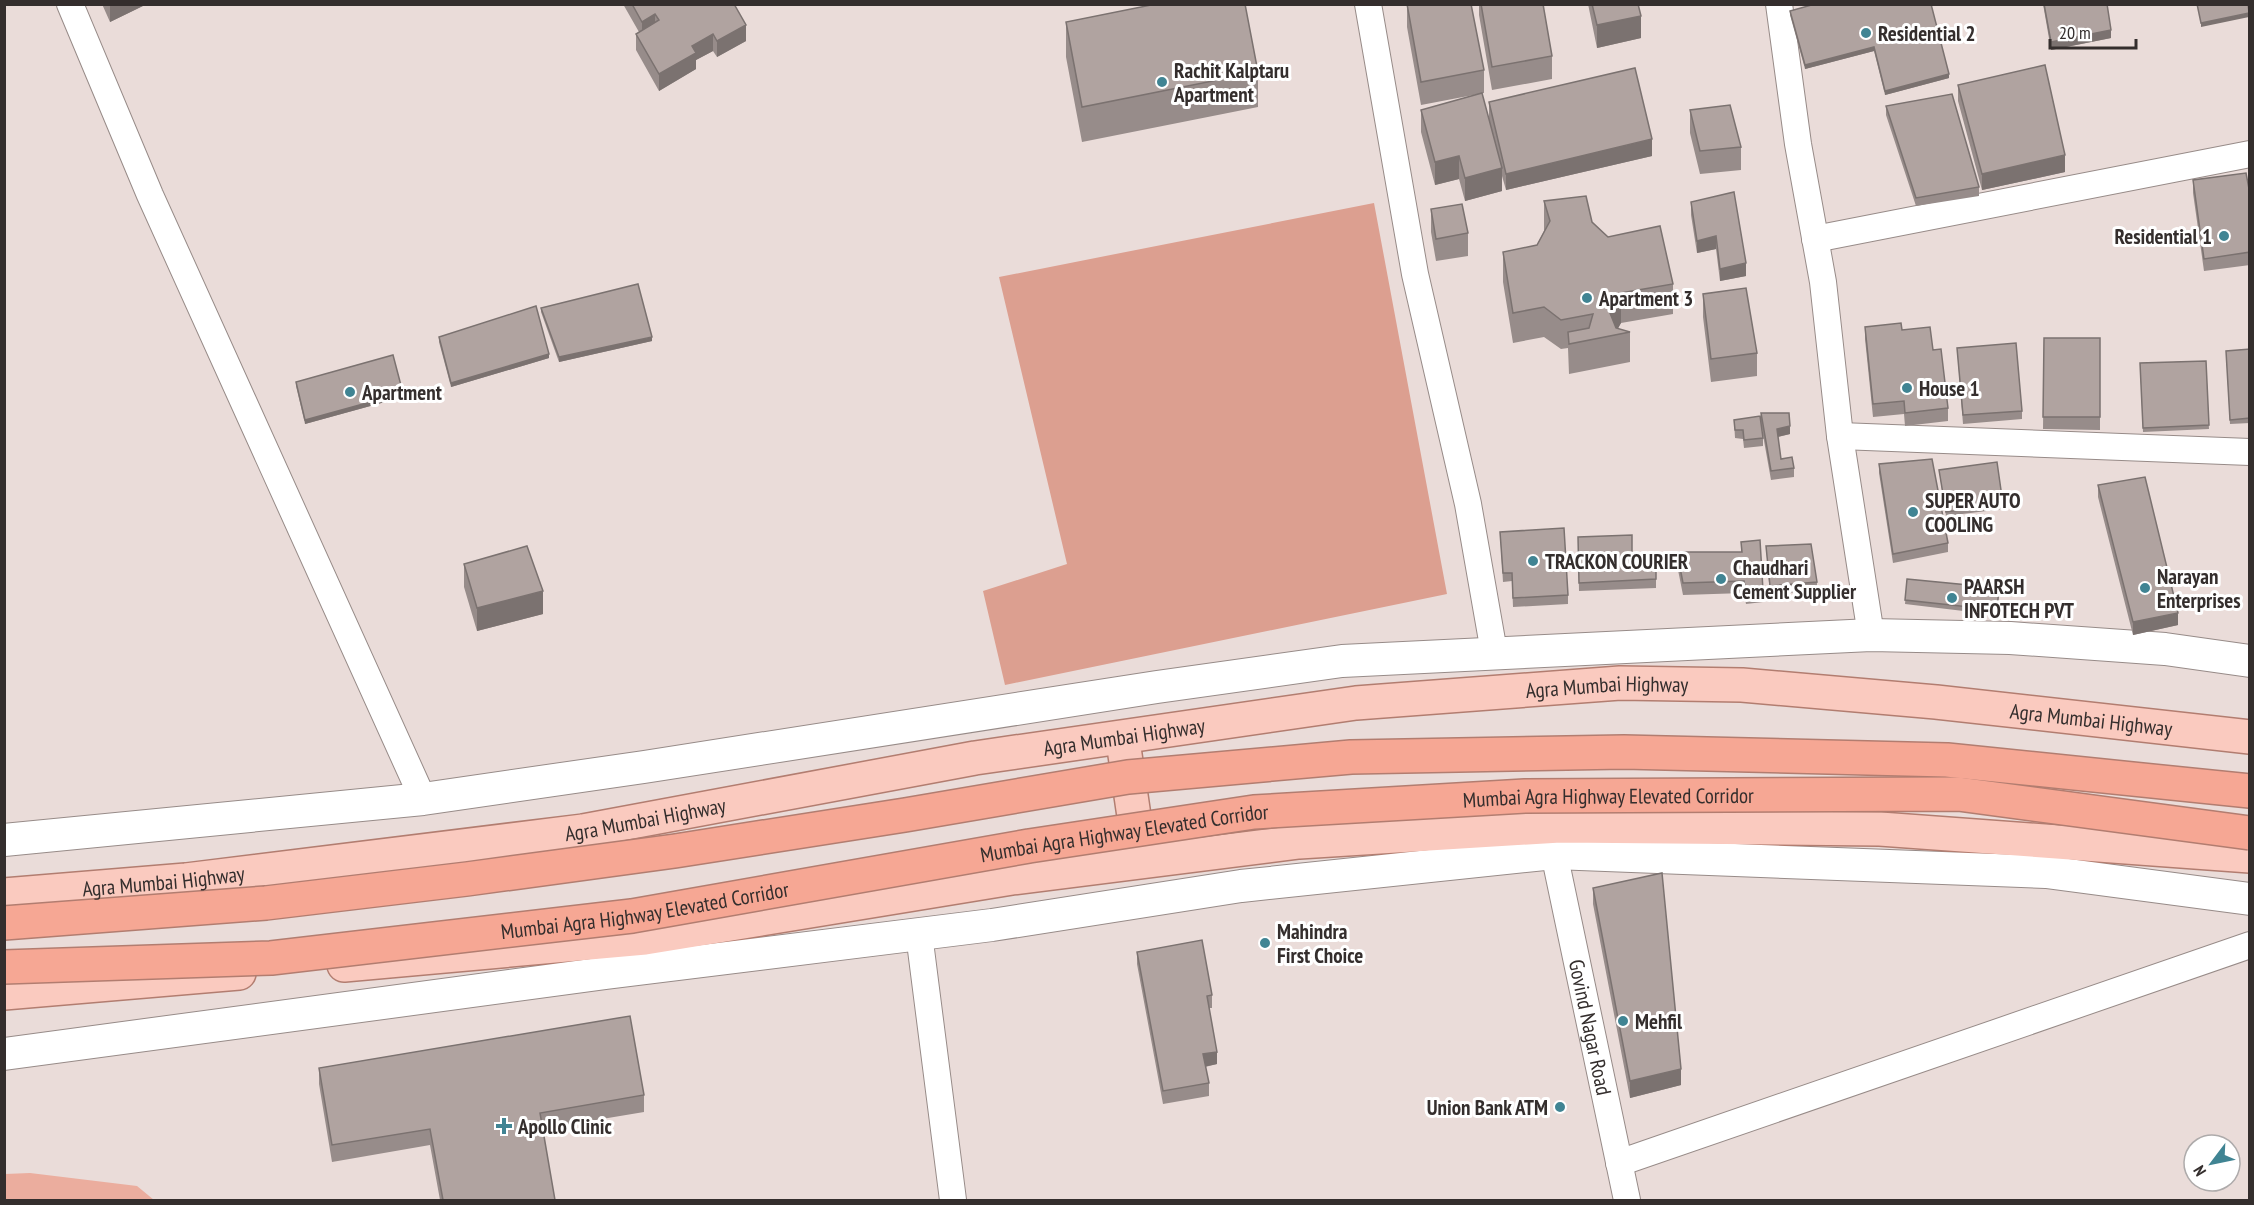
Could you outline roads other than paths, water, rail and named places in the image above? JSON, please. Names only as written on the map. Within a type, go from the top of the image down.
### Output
[{"type":"highway","name":"Mumbai Agra Highway Elevated Corridor","points":[[4,923],[266,903],[455,881],[675,851],[1128,777],[1351,757],[1624,752],[1947,760],[2250,790]]},
{"type":"highway","name":"Mumbai Agra Highway Elevated Corridor","points":[[4,967],[271,957],[632,916],[1029,846],[1265,811],[1525,796],[1958,794],[2250,833]]},
{"type":"main road","name":"Agra Mumbai Highway","points":[[4,895],[186,880],[583,831],[975,758],[1356,703],[1620,683],[1742,685],[1936,702],[2250,737]]},
{"type":"main road","points":[[1123,735],[1140,862]]},
{"type":"main road","points":[[4,993],[645,938],[1012,878],[1299,842],[1560,826],[1880,829],[2250,856]]},
{"type":"street","points":[[70,4],[155,205],[423,799]]},
{"type":"street","points":[[1779,4],[1798,144],[1823,282],[1840,436],[1871,635]]},
{"type":"street","points":[[1376,6],[1415,274],[1468,504],[1494,652]]},
{"type":"street","points":[[1815,239],[2250,154]]},
{"type":"street","points":[[1840,436],[2250,452]]},
{"type":"street","points":[[4,840],[423,799],[1342,661],[1871,635],[2022,639],[2165,649],[2250,661]]},
{"type":"street","points":[[4,1054],[606,973],[992,925],[1240,886],[1554,853],[2046,872],[2250,899]]},
{"type":"street","name":"Govind Nagar Road","points":[[1554,853],[1627,1200]]},
{"type":"street","points":[[919,934],[953,1200]]},
{"type":"street","points":[[1619,1163],[2250,945]]},
{"type":"place","name":"Residential 2","points":[[1866,33]]},
{"type":"place","name":"Rachit Kalptaru Apartment","points":[[1162,82]]},
{"type":"place","name":"Residential 1","points":[[2224,236]]},
{"type":"place","name":"Apartment 3","points":[[1587,298]]},
{"type":"place","name":"House 1","points":[[1907,388]]},
{"type":"place","name":"Apartment","points":[[350,392]]},
{"type":"place","name":"SUPER AUTO COOLING","points":[[1913,512]]},
{"type":"place","name":"TRACKON COURIER","points":[[1533,561]]},
{"type":"place","name":"Chaudhari Cement Supplier","points":[[1721,579]]},
{"type":"place","name":"Narayan Enterprises","points":[[2145,588]]},
{"type":"place","name":"PAARSH INFOTECH PVT","points":[[1952,598]]},
{"type":"place","name":"Mahindra First Choice","points":[[1265,943]]},
{"type":"place","name":"Mehfil","points":[[1623,1021]]},
{"type":"place","name":"Union Bank ATM","points":[[1560,1107]]},
{"type":"place","name":"Apollo Clinic","points":[[504,1126]]}]
